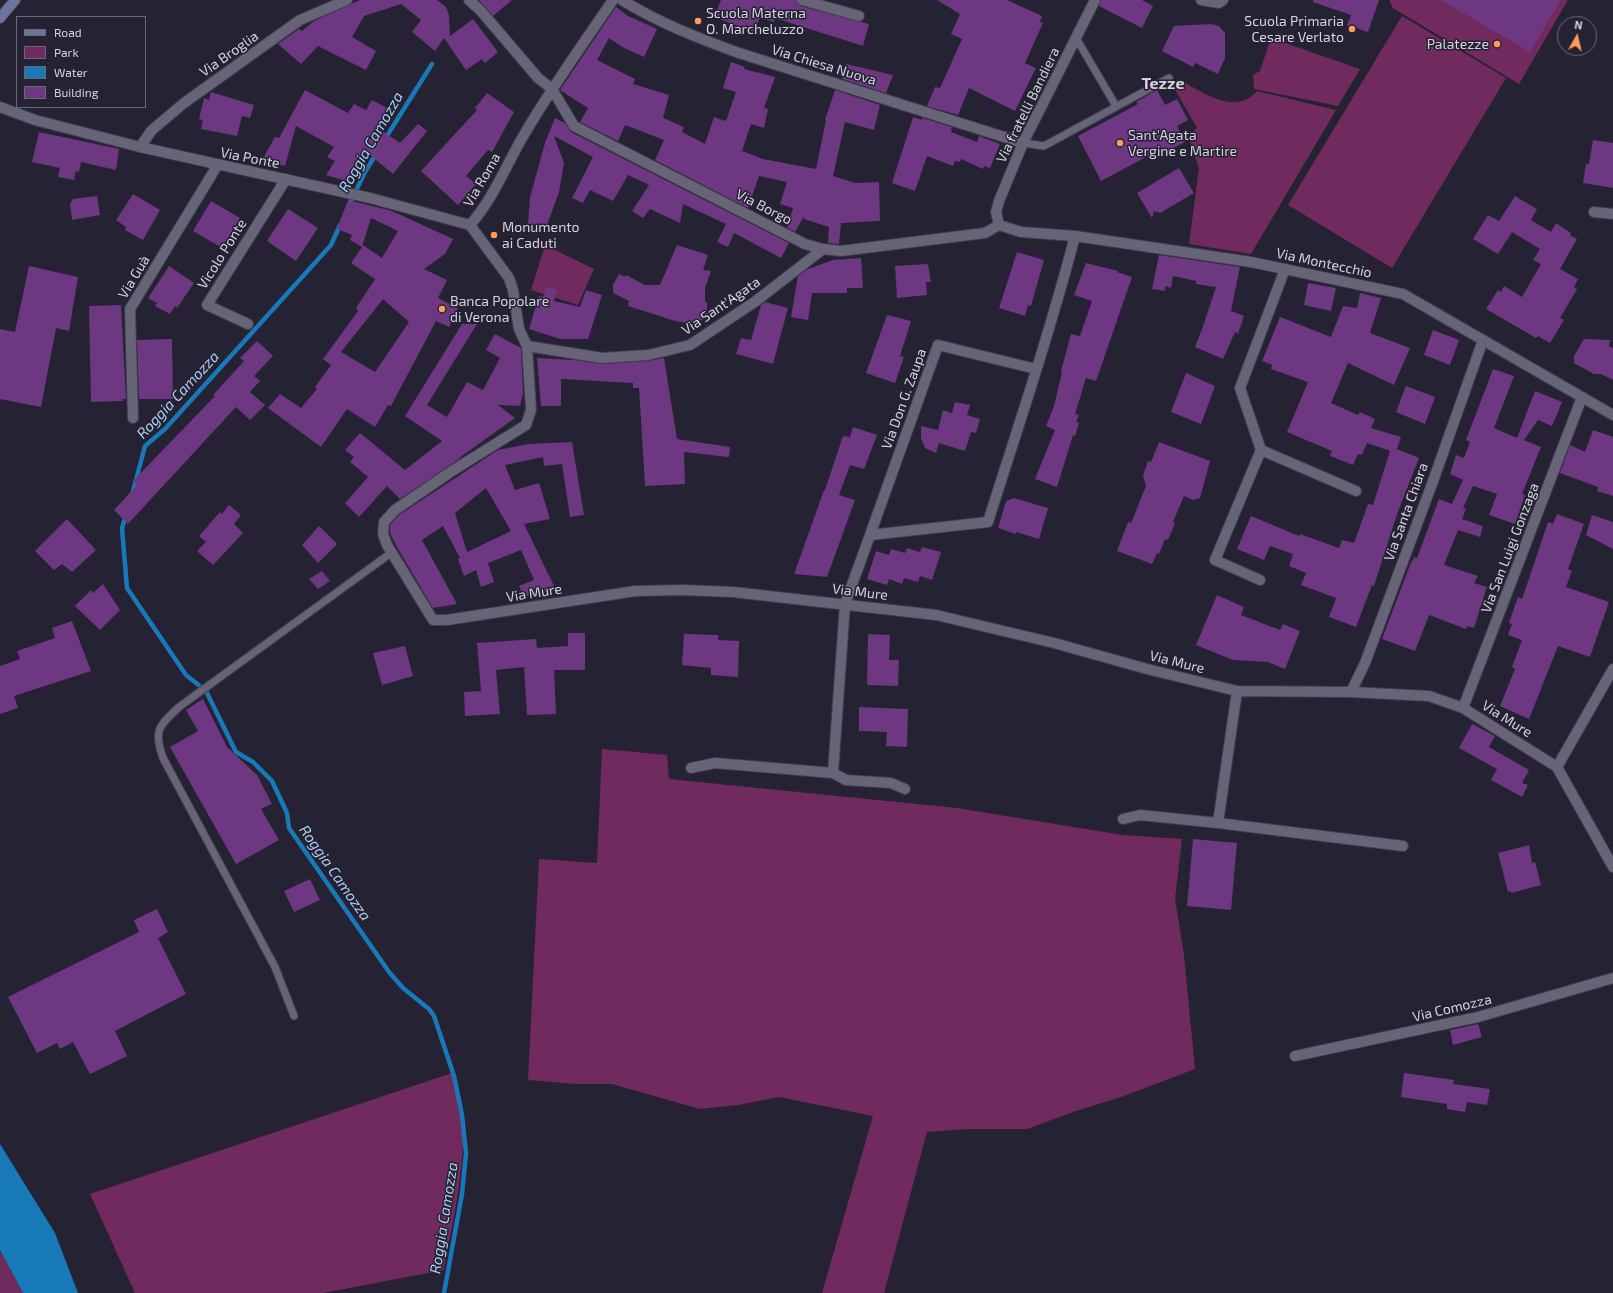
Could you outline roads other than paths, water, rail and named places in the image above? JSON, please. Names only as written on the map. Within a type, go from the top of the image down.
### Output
[{"type":"main road","points":[[0,6],[9,0]]},
{"type":"main road","points":[[0,18],[15,0]]},
{"type":"street","name":"Via Broglia","points":[[140,147],[152,130],[184,103],[300,20],[347,0]]},
{"type":"street","points":[[469,0],[481,10],[538,78],[552,89]]},
{"type":"street","name":"Via Roma","points":[[531,410],[527,346],[519,329],[513,290],[509,278],[470,225],[481,213],[524,134],[552,89],[613,0]]},
{"type":"street","name":"Via Chiesa Nuova","points":[[622,0],[652,18],[739,54],[1023,143]]},
{"type":"street","points":[[802,0],[859,16]]},
{"type":"street","name":"Via fratelli Bandiera","points":[[999,225],[996,212],[999,201],[1023,143],[1095,0]]},
{"type":"street","points":[[1202,0],[1219,3],[1223,0]]},
{"type":"street","name":"Via Borgo","points":[[552,89],[574,126],[805,244],[823,249],[841,250],[985,233],[999,225]]},
{"type":"street","name":"Via Ponte","points":[[0,107],[24,117],[140,147],[217,166],[370,198],[470,225]]},
{"type":"street","name":"Via Ponte","points":[[0,115],[24,117]]},
{"type":"street","name":"Via Guà","points":[[133,418],[130,309],[217,166]]},
{"type":"street","name":"Vicolo Ponte","points":[[248,324],[207,304],[286,180]]},
{"type":"street","points":[[1594,212],[1613,214]]},
{"type":"street","name":"Via Montecchio","points":[[999,225],[1021,232],[1075,236],[1193,252],[1285,269],[1403,294],[1613,415]]},
{"type":"street","points":[[870,535],[988,522],[1075,236]]},
{"type":"street","name":"Via Sant'Agata","points":[[527,346],[602,358],[648,355],[690,345],[756,301],[823,249]]},
{"type":"street","points":[[1260,580],[1215,560],[1261,450],[1240,388],[1285,269]]},
{"type":"street","name":"Via Santa Chiara","points":[[1351,692],[1365,663],[1432,484],[1483,340]]},
{"type":"street","name":"Via Don G. Zaupa","points":[[833,773],[845,604],[938,346],[1036,368]]},
{"type":"street","name":"Via San Luigi Gonzaga","points":[[1463,708],[1582,397]]},
{"type":"street","name":"Via Mure","points":[[531,410],[526,425],[452,471],[395,510],[384,522],[383,534],[391,553],[433,620],[447,620],[634,591],[732,592],[936,615],[1054,643],[1147,669],[1237,691],[1351,692],[1429,696],[1463,708],[1557,767]]},
{"type":"street","points":[[1261,450],[1356,491]]},
{"type":"street","points":[[1613,669],[1557,767],[1613,867]]},
{"type":"street","points":[[1218,823],[1237,691]]},
{"type":"street","points":[[691,768],[714,763],[833,773],[846,780],[891,783],[905,790]]},
{"type":"street","points":[[1123,819],[1140,815],[1403,846]]},
{"type":"street","name":"Via Comozza","points":[[1295,1056],[1478,1017],[1613,978]]},
{"type":"lane","points":[[1076,38],[1116,106]]},
{"type":"lane","points":[[1023,143],[1044,146],[1169,78]]},
{"type":"lane","points":[[294,1016],[274,967],[163,758],[157,743],[160,724],[178,706],[391,553]]},
{"type":"water","points":[[0,1144],[55,1233],[78,1293],[23,1293],[0,1250]]},
{"type":"waterway","name":"Roggia Camozza","points":[[385,139],[432,64]]},
{"type":"waterway","name":"Roggia Camozza","points":[[349,205],[365,172],[376,154]]},
{"type":"waterway","name":"Roggia Camozza","points":[[132,495],[145,446],[165,429],[331,245],[340,225]]},
{"type":"waterway","name":"Roggia Camozza","points":[[126,515],[122,528],[127,588],[186,675],[206,691],[236,752],[253,762],[272,781],[287,813],[289,828],[389,972],[403,988],[429,1009],[434,1016],[454,1076],[462,1115],[466,1153],[462,1194],[444,1293]]},
{"type":"place","name":"Scuola Materna O. Marcheluzzo","points":[[698,21]]},
{"type":"place","name":"Scuola Primaria Cesare Verlato","points":[[1352,29]]},
{"type":"place","name":"Palatezze","points":[[1497,44]]},
{"type":"place","name":"Sant'Agata Vergine e Martire","points":[[1120,143]]},
{"type":"place","name":"Monumento ai Caduti","points":[[494,235]]},
{"type":"place","name":"Banca Popolare di Verona","points":[[442,309]]},
{"type":"district","name":"Tezze","points":[[1163,84]]}]
